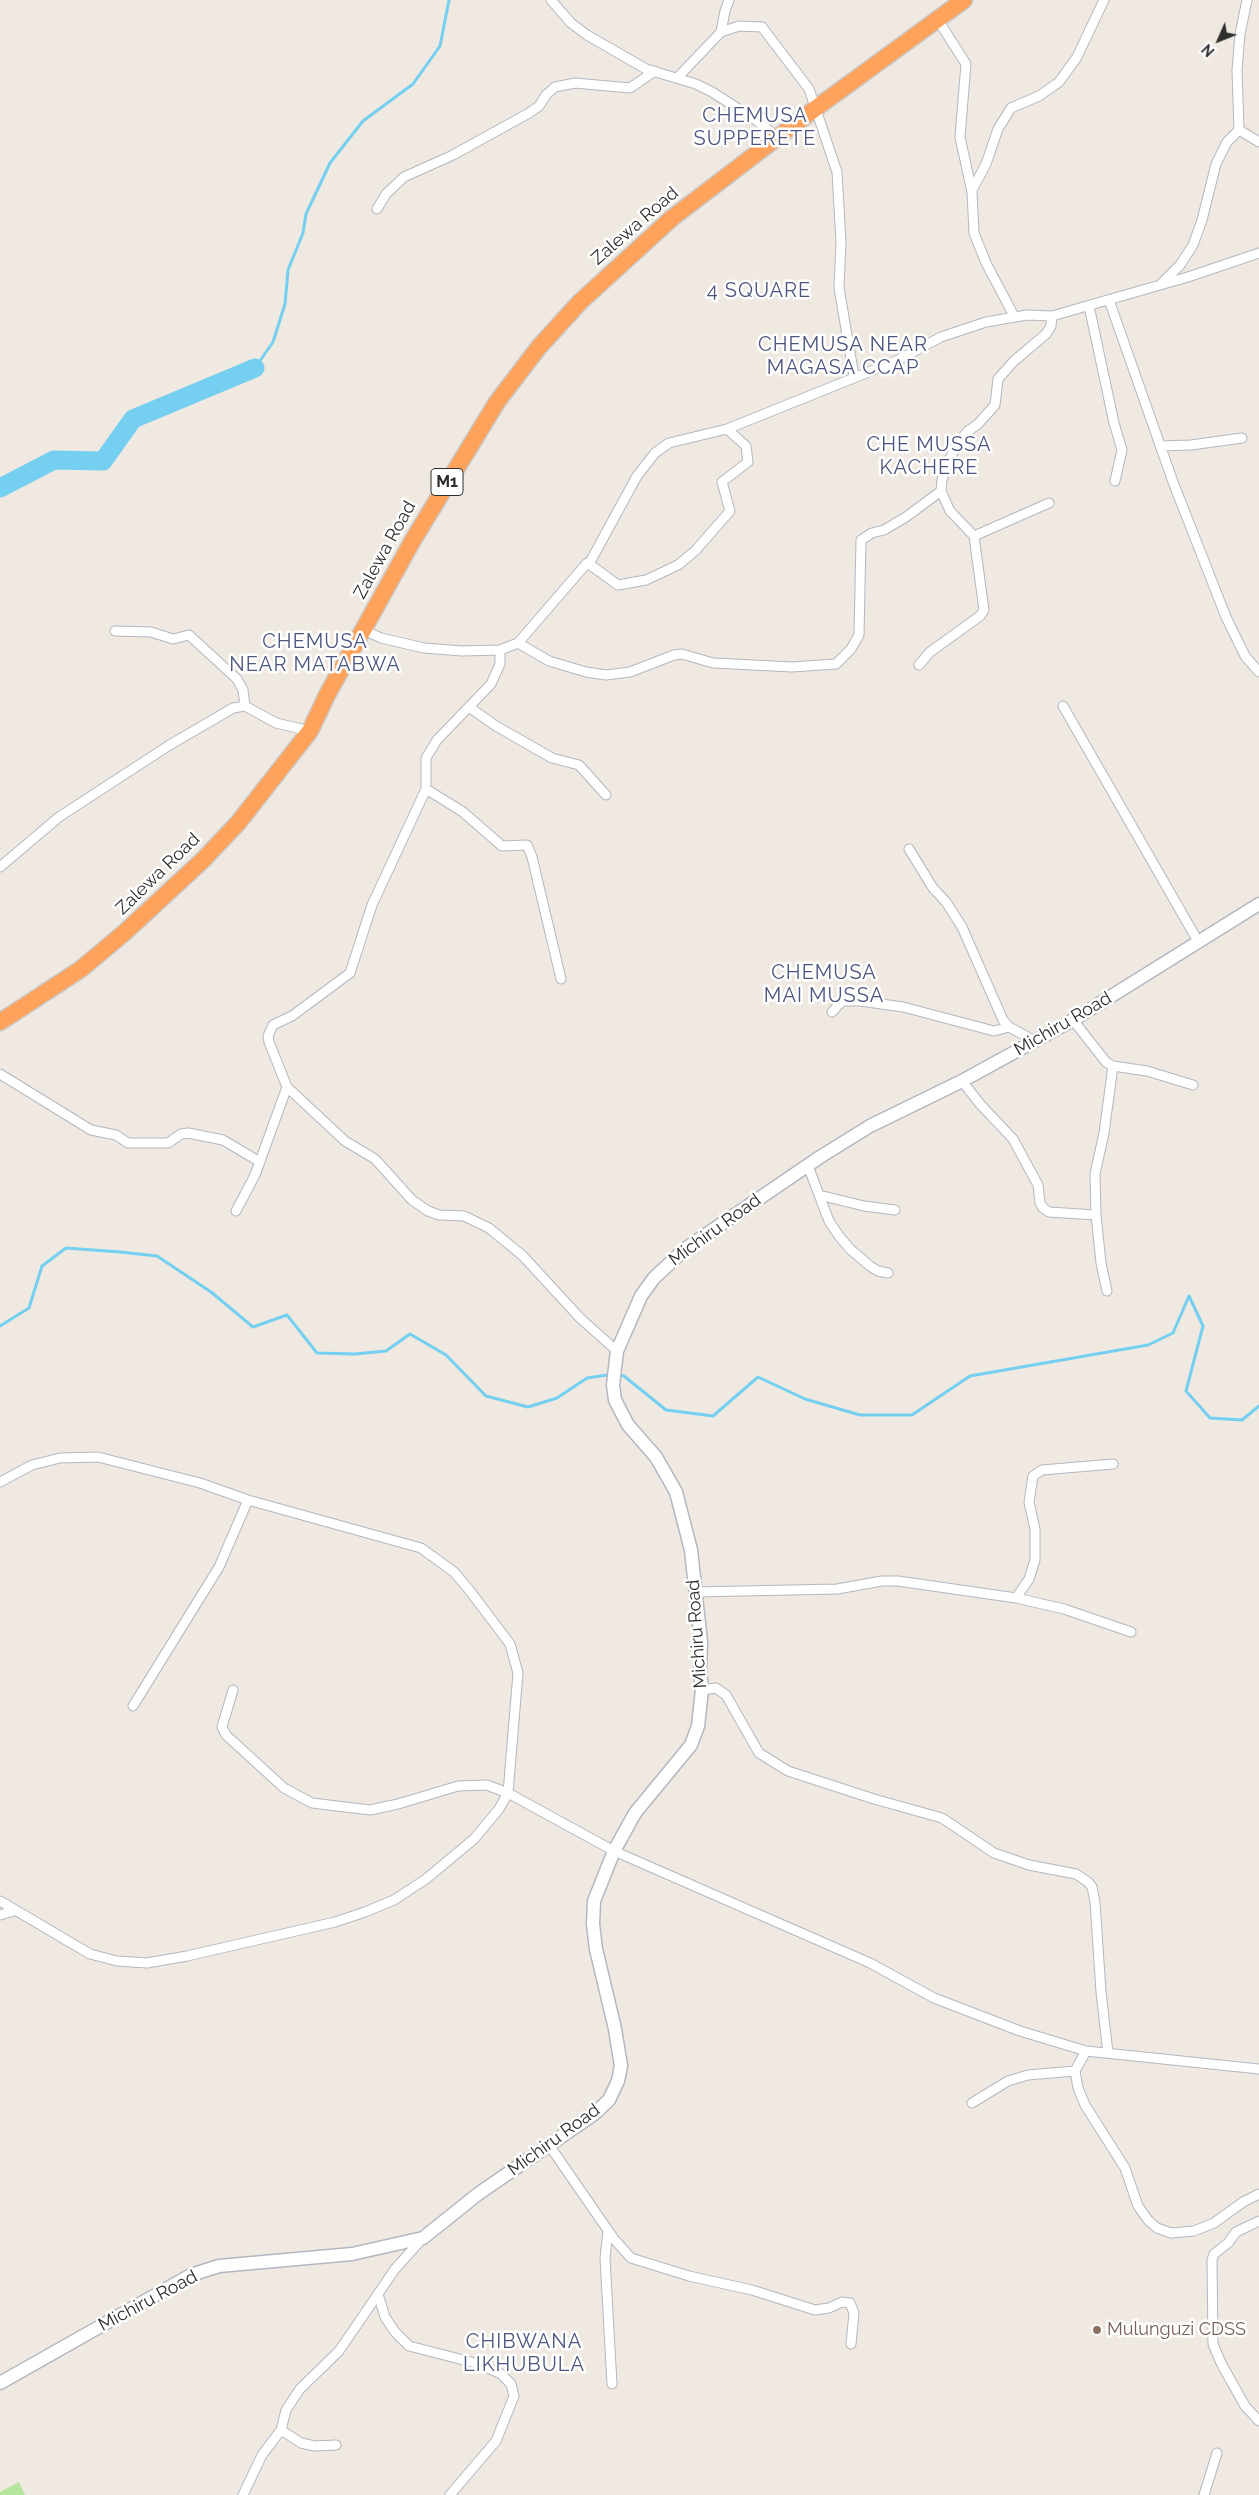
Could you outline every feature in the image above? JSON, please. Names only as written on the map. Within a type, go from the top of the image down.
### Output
[{"type":"highway","name":"Zalewa Road","points":[[0,1022],[81,969],[165,898],[238,822],[310,732],[327,695],[464,454],[497,402],[539,347],[580,302],[672,218],[816,108],[964,0]]},
{"type":"street","points":[[551,0],[571,23],[587,35],[642,67],[712,92],[756,120],[778,138]]},
{"type":"street","points":[[721,32],[724,11],[729,0]]},
{"type":"street","points":[[972,192],[976,180],[986,164],[998,129],[1012,108],[1039,96],[1059,82],[1077,57],[1104,0]]},
{"type":"street","points":[[1160,285],[1180,265],[1193,245],[1202,220],[1216,164],[1227,142],[1239,130],[1237,70],[1240,34],[1247,0]]},
{"type":"street","points":[[938,20],[966,64],[960,137],[972,192],[974,233],[986,262],[1014,316]]},
{"type":"street","points":[[677,78],[721,32],[739,26],[762,27],[809,89],[823,136],[837,172],[840,242],[839,288],[854,376]]},
{"type":"street","points":[[377,208],[386,194],[404,177],[453,155],[529,113],[539,106],[546,95],[556,87],[576,83],[630,88],[654,72]]},
{"type":"street","points":[[1239,130],[1259,142]]},
{"type":"street","points":[[364,630],[381,638],[424,648],[462,651],[500,650],[518,643],[587,563],[589,564],[637,476],[655,453],[668,443],[726,429],[896,360],[942,337],[986,322],[1014,316],[1052,316],[1160,285],[1259,253]]},
{"type":"street","points":[[1109,300],[1160,446],[1226,617],[1245,656],[1259,672]]},
{"type":"street","points":[[1089,306],[1114,423],[1122,450],[1115,481]]},
{"type":"street","points":[[919,665],[930,652],[980,616],[984,610],[974,536],[950,511],[941,491],[942,480],[954,450],[968,431],[978,424],[995,405],[998,379],[1014,361],[1046,334],[1051,326],[1052,316]]},
{"type":"street","points":[[589,564],[618,585],[646,580],[678,565],[695,551],[730,511],[722,482],[748,462],[746,446],[726,429]]},
{"type":"street","points":[[1160,446],[1191,445],[1242,438]]},
{"type":"street","points":[[518,643],[549,661],[586,672],[606,675],[630,672],[674,655],[682,654],[713,663],[792,667],[836,664],[851,648],[859,635],[861,540],[872,533],[884,530],[906,517],[941,491]]},
{"type":"street","points":[[974,536],[1049,503]]},
{"type":"street","points":[[115,632],[151,632],[173,639],[189,635],[237,679],[243,690],[246,706]]},
{"type":"street","points":[[500,650],[500,664],[491,684],[436,740],[430,750],[425,766],[426,789],[372,905],[350,974],[292,1016],[273,1025],[270,1030],[269,1042],[286,1087],[345,1141],[375,1159],[420,1206],[439,1215],[471,1218],[489,1228],[522,1256],[580,1318],[618,1351]]},
{"type":"street","points":[[0,867],[59,817],[168,746],[233,708],[246,706],[276,723],[310,732]]},
{"type":"street","points":[[1063,706],[1199,943]]},
{"type":"street","points":[[469,707],[496,726],[552,758],[579,764],[606,795]]},
{"type":"street","points":[[426,789],[463,812],[502,846],[527,845],[532,857],[560,979]]},
{"type":"street","points":[[909,849],[962,927],[1003,1020],[1009,1027],[1035,1041]]},
{"type":"street","name":"Michiru Road","points":[[0,2383],[191,2275],[219,2266],[352,2254],[423,2238],[478,2194],[602,2107],[613,2092],[618,2081],[621,2066],[615,2029],[596,1949],[593,1924],[594,1901],[614,1851],[635,1813],[691,1745],[698,1726],[702,1690],[700,1669],[701,1642],[691,1550],[672,1482],[656,1457],[628,1425],[615,1400],[613,1385],[618,1351],[641,1296],[670,1260],[740,1210],[870,1126],[962,1080],[1073,1020],[1259,904]]},
{"type":"street","points":[[832,1012],[842,1001],[860,1001],[922,1012],[989,1030],[999,1031],[1009,1027]]},
{"type":"street","points":[[1073,1020],[1101,1057],[1113,1066],[1147,1071],[1193,1086]]},
{"type":"street","points":[[1107,1291],[1101,1263],[1096,1215],[1095,1174],[1104,1133],[1113,1066]]},
{"type":"street","points":[[0,1074],[91,1130],[116,1135],[128,1143],[168,1143],[181,1134],[188,1133],[223,1140],[260,1162]]},
{"type":"street","points":[[962,1080],[980,1104],[1013,1139],[1038,1185],[1040,1203],[1043,1208],[1049,1212],[1096,1215]]},
{"type":"street","points":[[236,1211],[260,1162],[286,1087]]},
{"type":"street","points":[[808,1166],[829,1221],[850,1249],[878,1271],[888,1273]]},
{"type":"street","points":[[818,1195],[864,1206],[895,1210]]},
{"type":"street","points":[[0,1482],[32,1465],[60,1458],[87,1456],[200,1483],[248,1500],[421,1548],[454,1572],[465,1584],[510,1644],[518,1673],[508,1793],[492,1820],[474,1839],[420,1883],[394,1900],[336,1922],[188,1956],[147,1963],[117,1961],[90,1954],[14,1911],[0,1901]]},
{"type":"street","points":[[1016,1598],[1029,1579],[1035,1560],[1035,1529],[1029,1502],[1033,1476],[1042,1470],[1113,1464]]},
{"type":"street","points":[[133,1706],[219,1568],[248,1500]]},
{"type":"street","points":[[695,1592],[837,1589],[898,1581],[1016,1598],[1064,1609],[1131,1632]]},
{"type":"street","points":[[702,1690],[716,1688],[726,1695],[759,1754],[788,1771],[874,1799],[942,1818],[994,1853],[1029,1865],[1076,1874],[1088,1882],[1094,1891],[1101,1992],[1108,2053]]},
{"type":"street","points":[[233,1690],[222,1727],[226,1735],[284,1788],[312,1803],[370,1810],[398,1804],[458,1786],[487,1785],[508,1793],[614,1851],[870,1963],[934,1998],[1020,2031],[1086,2051],[1259,2069]]},
{"type":"street","points":[[0,1915],[14,1911]]},
{"type":"street","points":[[1086,2051],[1075,2071],[1078,2088],[1085,2106],[1125,2168],[1138,2206],[1157,2228],[1171,2233],[1194,2231],[1214,2223],[1243,2202],[1259,2194]]},
{"type":"street","points":[[972,2103],[1008,2081],[1028,2075],[1075,2071]]},
{"type":"street","points":[[549,2146],[608,2231],[631,2258],[642,2263],[752,2290],[814,2310],[829,2308],[842,2302],[850,2302],[854,2313],[851,2344]]},
{"type":"street","points":[[1259,2221],[1241,2229],[1228,2243],[1217,2250],[1214,2254],[1212,2267],[1213,2344],[1245,2406],[1259,2421]]},
{"type":"street","points":[[608,2231],[605,2258],[612,2384]]},
{"type":"street","points":[[243,2495],[262,2455],[281,2430],[286,2410],[300,2389],[339,2351],[395,2269],[423,2238]]},
{"type":"street","points":[[378,2294],[384,2317],[409,2346],[479,2364],[501,2374],[512,2384],[514,2396],[496,2441],[450,2495]]},
{"type":"street","points":[[281,2430],[301,2443],[315,2446],[336,2445]]},
{"type":"street","points":[[1204,2495],[1217,2453]]},
{"type":"green space","points":[[19,2482],[25,2495],[0,2495],[0,2492]]},
{"type":"waterway","points":[[255,368],[273,342],[285,304],[288,270],[303,233],[306,214],[330,163],[363,121],[413,84],[440,46],[449,0]]},
{"type":"waterway","points":[[0,488],[54,460],[103,461],[133,419],[255,368]]},
{"type":"waterway","points":[[0,1326],[29,1308],[42,1266],[66,1248],[120,1252],[157,1256],[211,1292],[253,1327],[287,1315],[317,1353],[355,1354],[386,1351],[410,1334],[446,1355],[486,1396],[528,1407],[557,1398],[587,1378],[607,1375]]},
{"type":"waterway","points":[[618,1375],[624,1376],[666,1410],[713,1416],[758,1377],[805,1399],[860,1415],[912,1415],[970,1376],[1148,1345],[1173,1333],[1189,1296],[1203,1326],[1186,1391],[1210,1418],[1242,1420],[1259,1406]]},
{"type":"place","name":"Mulunguzi CDSS","points":[[1097,2330]]},
{"type":"district","name":"CHEMUSA SUPPERETE","points":[[755,128]]},
{"type":"district","name":"4 SQUARE","points":[[759,291]]},
{"type":"district","name":"CHEMUSA NEAR MAGASA CCAP","points":[[843,356]]},
{"type":"district","name":"CHE MUSSA KACHERE","points":[[929,456]]},
{"type":"district","name":"CHEMUSA NEAR MATABWA","points":[[315,654]]},
{"type":"district","name":"CHEMUSA MAI MUSSA","points":[[824,984]]},
{"type":"district","name":"CHIBWANA LIKHUBULA","points":[[524,2354]]}]
